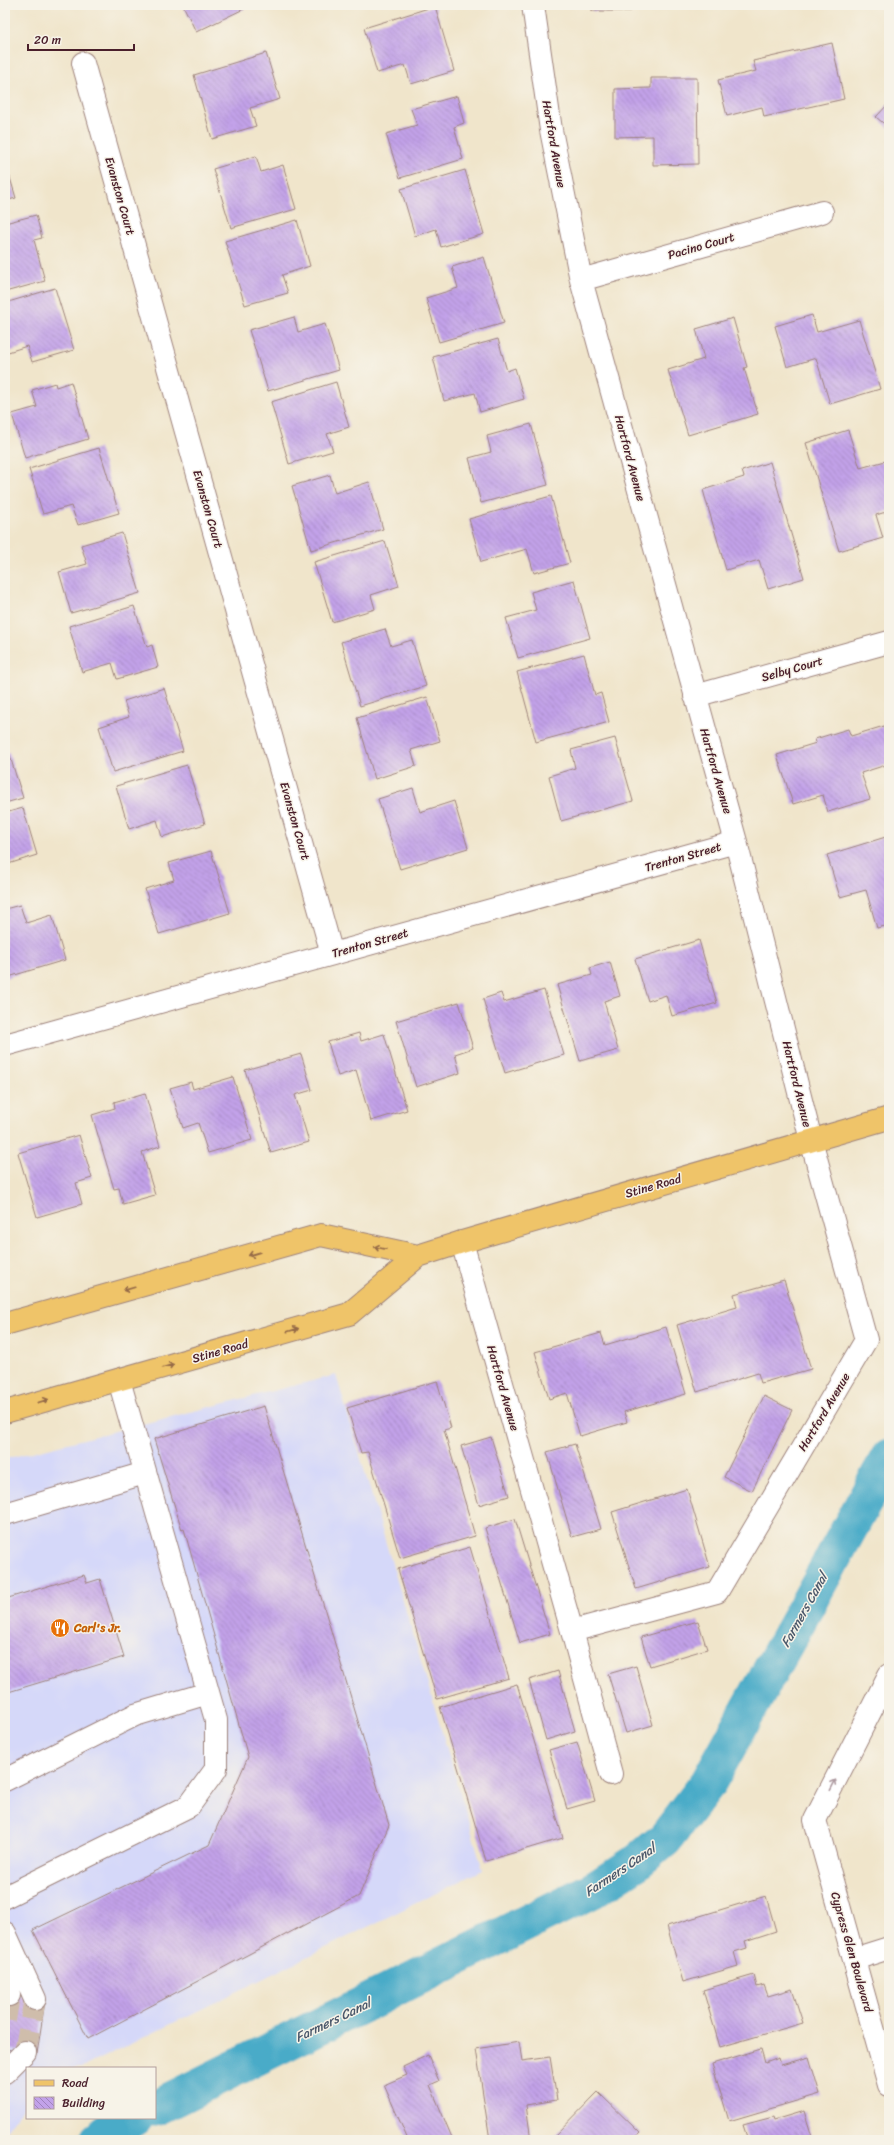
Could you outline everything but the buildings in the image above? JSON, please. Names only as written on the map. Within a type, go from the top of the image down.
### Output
[{"type":"main road","name":"Stine Road","points":[[5,1412],[349,1314],[418,1256],[889,1118]]},
{"type":"main road","name":"Stine Road","points":[[5,1324],[321,1235],[418,1256]]},
{"type":"street","name":"Hartford Avenue","points":[[462,1242],[572,1631],[717,1592],[866,1340],[811,1140],[736,842],[581,280],[550,130],[533,5]]},
{"type":"street","name":"Evanston Court","points":[[83,63],[332,954]]},
{"type":"street","name":"Pacino Court","points":[[581,280],[822,212]]},
{"type":"street","name":"Selby Court","points":[[695,696],[889,642]]},
{"type":"street","name":"Trenton Street","points":[[5,1045],[736,842]]},
{"type":"street","points":[[5,1897],[189,1806],[216,1769],[216,1720],[119,1380]]},
{"type":"street","points":[[5,1514],[145,1473]]},
{"type":"street","points":[[572,1631],[611,1774]]},
{"type":"street","name":"Cypress Glen Boulevard","points":[[889,1675],[815,1820],[889,2085]]},
{"type":"street","points":[[5,1780],[135,1716],[208,1693]]},
{"type":"street","points":[[5,1933],[35,1999]]},
{"type":"street","points":[[854,1959],[889,1948]]},
{"type":"street","points":[[5,2072],[25,2052]]},
{"type":"shaded area","points":[[336,1375],[483,1870],[84,2067],[26,2067],[26,2103],[5,2132],[5,1459]]},
{"type":"waterway","name":"Farmers Canal","points":[[156,2108],[597,1888],[640,1860],[665,1839],[708,1783],[889,1457]]},
{"type":"waterway","name":"Farmers Canal","points":[[98,2140],[111,2130],[133,2119]]},
{"type":"tunnel","points":[[5,2020],[9,1995]]},
{"type":"tunnel","points":[[25,2052],[35,1999]]},
{"type":"place","name":"Carl's Jr.","points":[[60,1628]]}]
